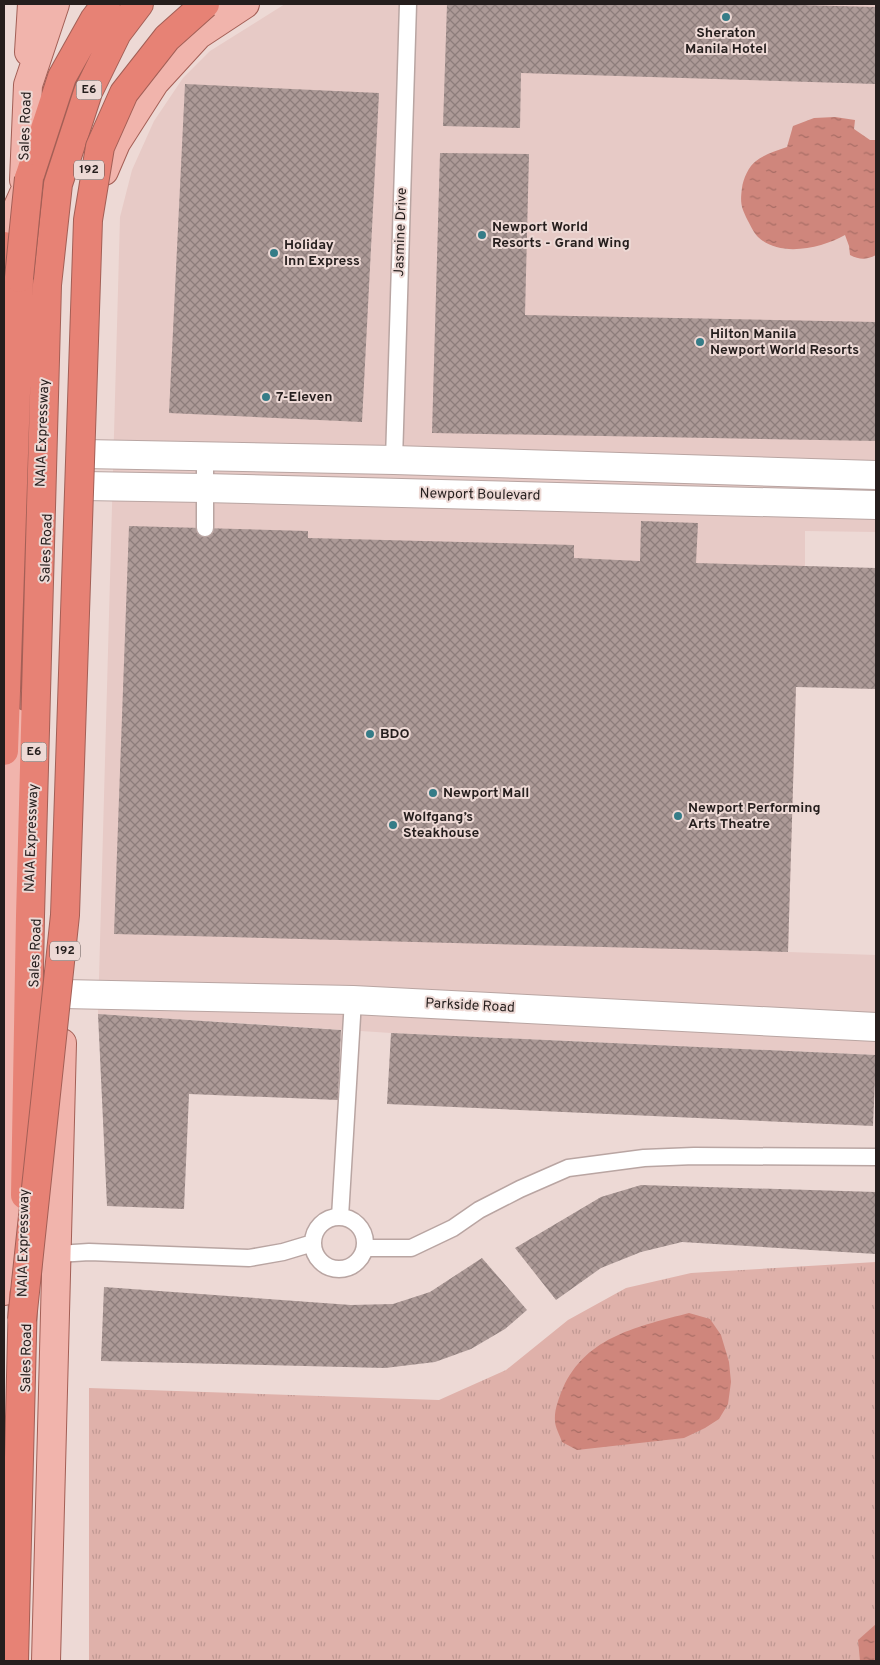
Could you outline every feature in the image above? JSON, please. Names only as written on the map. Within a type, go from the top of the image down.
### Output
[{"type":"highway","name":"NAIA Expressway","points":[[4,751],[18,334],[18,278],[29,178],[62,77],[94,20],[106,4]]},
{"type":"highway","name":"NAIA Expressway","points":[[14,1661],[30,916],[47,285],[58,184],[67,156],[88,92],[118,33],[139,4]]},
{"type":"highway","points":[[22,1320],[65,914],[88,220],[100,147],[124,93],[166,38],[205,4]]},
{"type":"highway","points":[[4,246],[18,278]]},
{"type":"main road","points":[[28,85],[32,4]]},
{"type":"main road","name":"Sales Road","points":[[4,1291],[24,193],[28,85],[55,4]]},
{"type":"main road","name":"Sales Road","points":[[21,1661],[53,287],[65,188],[91,100],[116,48],[149,4]]},
{"type":"main road","points":[[90,240],[96,192],[116,143],[155,82],[198,35],[245,4]]},
{"type":"main road","name":"Sales Road","points":[[46,1661],[58,1254],[63,994],[84,486],[90,240],[88,178],[91,100]]},
{"type":"main road","name":"Sales Road","points":[[4,238],[24,193]]},
{"type":"street","points":[[84,454],[394,460],[876,475]]},
{"type":"street","name":"Newport Boulevard","points":[[84,486],[876,505]]},
{"type":"street","name":"Parkside Road","points":[[63,994],[353,1000],[876,1027]]},
{"type":"lane","points":[[396,4],[408,11]]},
{"type":"lane","name":"Jasmine Drive","points":[[394,460],[408,11]]},
{"type":"lane","points":[[205,456],[205,528]]},
{"type":"lane","points":[[340,1216],[353,1000]]},
{"type":"lane","points":[[365,1248],[411,1248],[452,1228],[479,1210],[520,1189],[568,1168],[644,1158],[694,1156],[876,1157]]},
{"type":"lane","points":[[340,1216],[349,1218],[357,1223],[365,1239],[365,1248],[361,1257],[355,1263],[347,1268],[339,1269],[331,1268],[318,1258],[313,1243],[318,1227],[324,1221],[331,1217],[340,1216]]},
{"type":"lane","points":[[58,1254],[89,1252],[249,1258],[283,1252],[313,1243]]},
{"type":"shaded area","points":[[285,4],[876,4],[876,532],[805,531],[805,567],[796,687],[788,952],[876,955],[876,1055],[391,1033],[98,1014],[120,217],[132,170],[154,121],[183,78],[210,51]]},
{"type":"green space","points":[[876,1262],[876,1661],[89,1661],[89,1388],[439,1400],[506,1370],[568,1320],[626,1288],[691,1273]]},
{"type":"water","points":[[835,117],[855,120],[854,129],[870,140],[876,140],[876,255],[869,258],[860,259],[850,255],[845,235],[825,244],[801,249],[789,249],[767,243],[755,233],[741,201],[744,181],[753,163],[787,147],[793,126],[814,118]]},
{"type":"water","points":[[689,1313],[710,1319],[721,1335],[729,1362],[731,1382],[728,1404],[719,1419],[684,1438],[577,1450],[562,1442],[555,1423],[557,1404],[573,1370],[586,1356],[616,1336],[652,1323]]},
{"type":"water","points":[[876,1624],[876,1661],[860,1661],[858,1640]]},
{"type":"building","points":[[447,4],[761,4],[876,7],[876,84],[521,73],[520,128],[443,126]]},
{"type":"building","name":"Holiday Inn Express","points":[[185,84],[379,93],[362,422],[169,413]]},
{"type":"building","name":"Newport World Resorts - Grand Wing","points":[[440,153],[529,154],[525,315],[876,322],[876,441],[432,433]]},
{"type":"building","points":[[641,521],[698,523],[696,563],[876,568],[876,689],[796,687],[788,952],[114,934],[129,526],[308,531],[308,538],[574,545],[574,558],[640,561]]},
{"type":"building","points":[[98,1014],[341,1030],[338,1100],[189,1094],[184,1209],[107,1206]]},
{"type":"building","points":[[391,1033],[876,1055],[873,1126],[387,1104]]},
{"type":"building","points":[[641,1185],[876,1192],[876,1254],[682,1242],[641,1252],[601,1268],[556,1300],[515,1248],[601,1197]]},
{"type":"building","points":[[482,1258],[527,1310],[505,1329],[471,1349],[435,1362],[385,1368],[101,1361],[104,1287],[351,1305],[393,1304],[430,1292]]},
{"type":"place","name":"Sheraton Manila Hotel","points":[[726,17]]},
{"type":"place","name":"Newport World Resorts - Grand Wing","points":[[482,235]]},
{"type":"place","name":"Holiday Inn Express","points":[[274,253]]},
{"type":"place","name":"Hilton Manila Newport World Resorts","points":[[700,342]]},
{"type":"place","name":"7-Eleven","points":[[266,397]]},
{"type":"place","name":"BDO","points":[[370,734]]},
{"type":"place","name":"Newport Mall","points":[[433,793]]},
{"type":"place","name":"Newport Performing Arts Theatre","points":[[678,816]]},
{"type":"place","name":"Wolfgang’s Steakhouse","points":[[393,825]]}]
